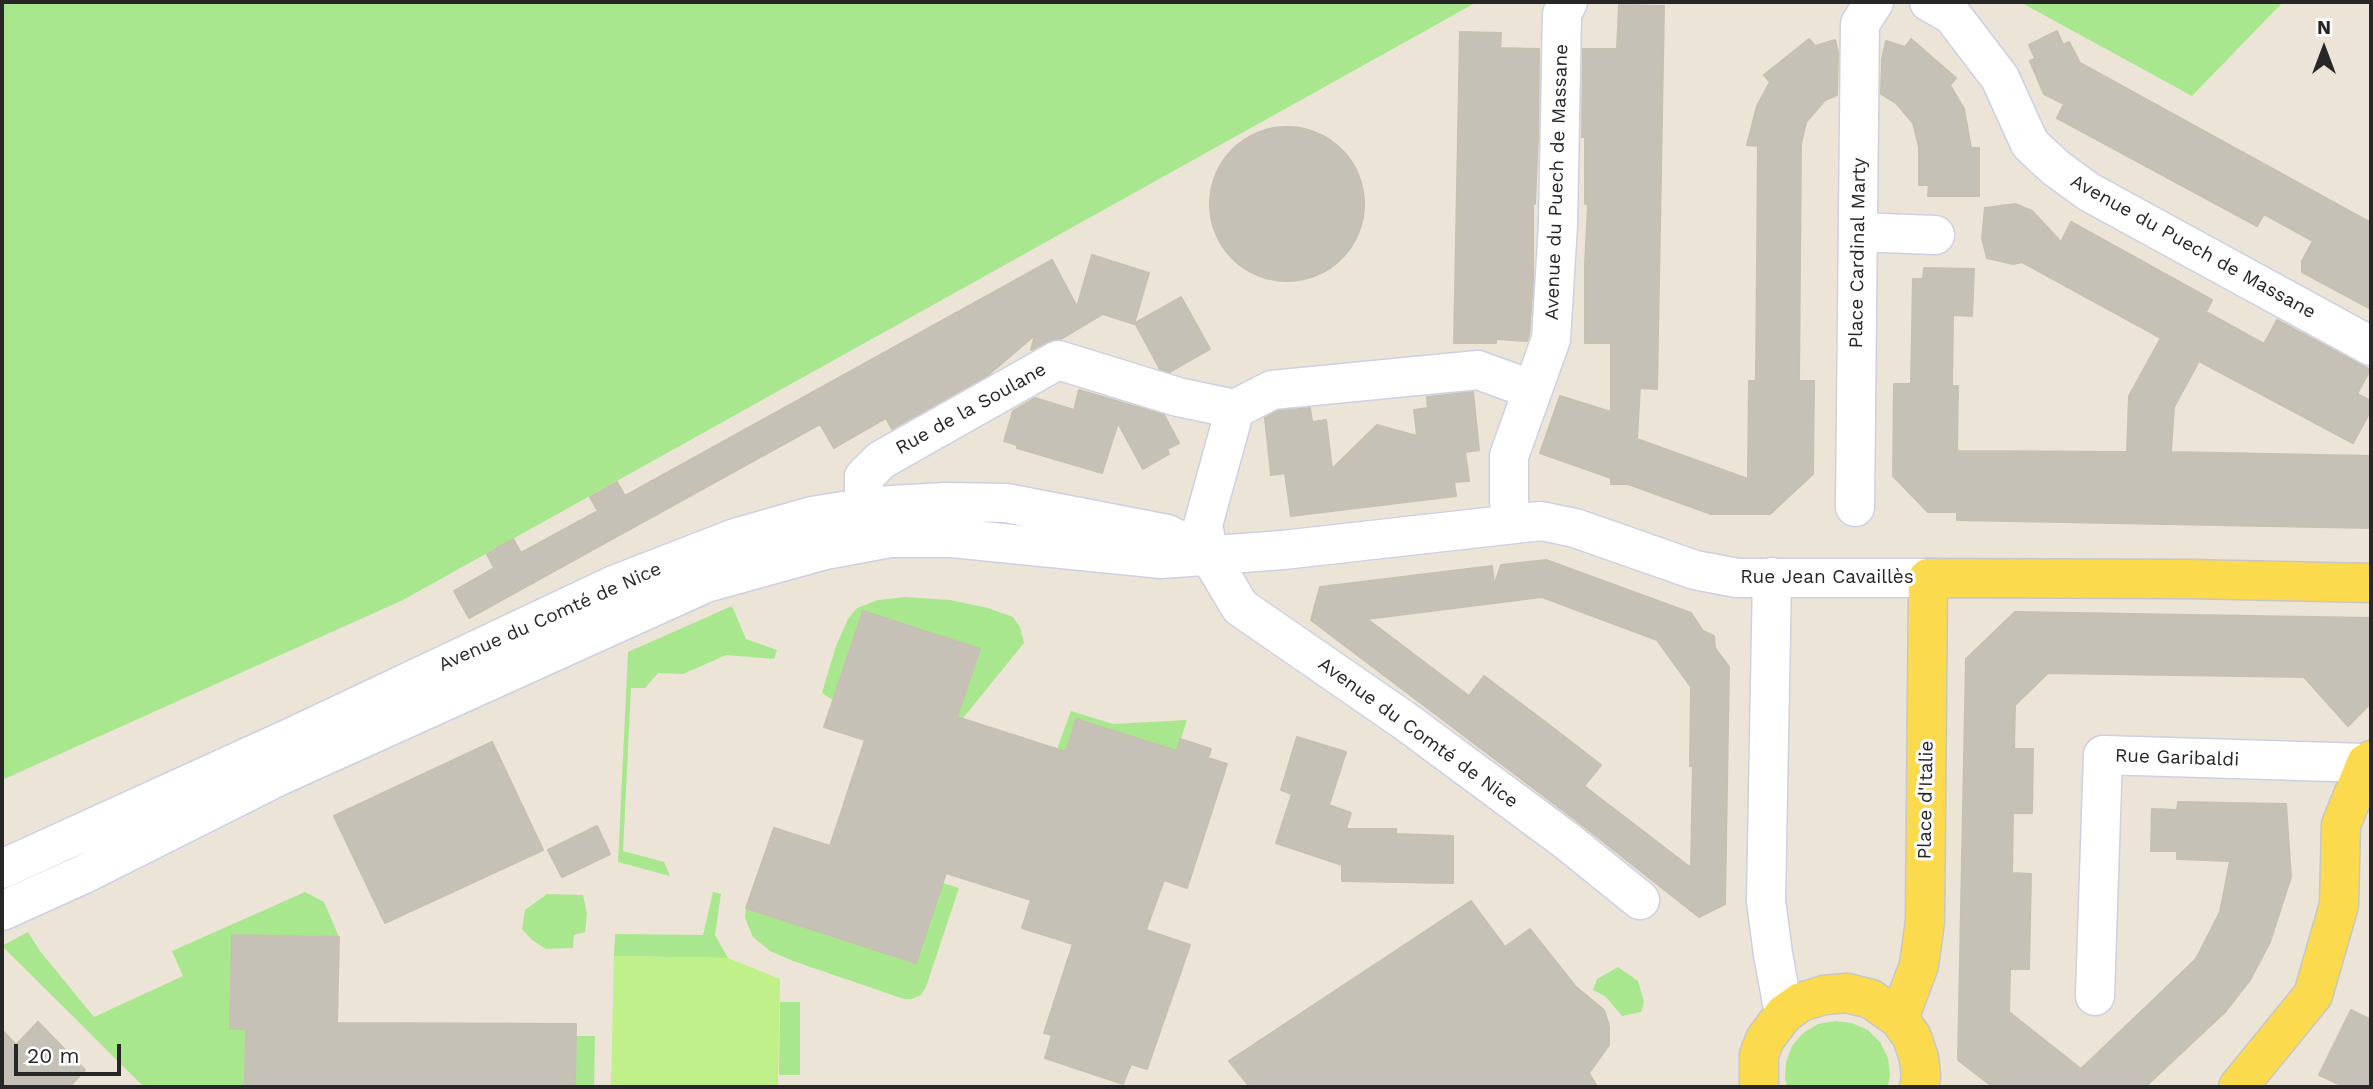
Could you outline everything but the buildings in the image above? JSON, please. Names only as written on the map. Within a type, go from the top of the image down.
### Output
[{"type":"main road","name":"Rue Jean Cavaillès","points":[[1928,578],[2371,583]]},
{"type":"main road","name":"Place d'Italie","points":[[1899,1019],[1919,965],[1925,921],[1928,578]]},
{"type":"main road","points":[[2238,1087],[2314,995],[2339,905],[2342,825],[2368,762]]},
{"type":"main road","points":[[1755,1083],[1759,1055],[1765,1039],[1784,1014],[1801,1002],[1824,995],[1847,993],[1871,999],[1899,1019],[1912,1037],[1923,1077]]},
{"type":"street","name":"Avenue du Puech de Massane","points":[[1512,524],[1508,456],[1551,339],[1558,225],[1562,14],[1568,2]]},
{"type":"street","name":"Place Cardinal Marty","points":[[1855,507],[1860,24],[1874,2]]},
{"type":"street","name":"Avenue du Puech de Massane","points":[[1929,2],[1952,15],[2000,78],[2030,144],[2056,168],[2089,192],[2371,346]]},
{"type":"street","points":[[1858,232],[1934,235]]},
{"type":"street","name":"Rue de la Soulane","points":[[864,508],[864,477],[881,460],[1058,360],[1178,397],[1235,409]]},
{"type":"street","points":[[1209,555],[1203,525],[1235,409],[1272,390],[1478,370],[1533,390]]},
{"type":"street","name":"Avenue du Comté de Nice","points":[[2,869],[290,738],[614,585],[735,538],[812,516],[864,508],[946,502],[1006,503],[1167,534],[1209,555],[1240,607],[1405,721],[1567,841],[1640,900]]},
{"type":"street","name":"Rue Jean Cavaillès","points":[[1209,555],[1283,550],[1541,521],[1575,528],[1695,570],[1737,578],[1928,578]]},
{"type":"street","name":"Avenue du Comté de Nice","points":[[2,911],[84,874],[277,777],[706,583],[825,550],[890,538],[952,538],[1163,559],[1209,555]]},
{"type":"street","points":[[1772,577],[1766,901],[1784,1014]]},
{"type":"street","name":"Rue Garibaldi","points":[[2095,996],[2103,755],[2368,762]]},
{"type":"green space","points":[[2,2],[1477,2],[403,600],[2,780]]},
{"type":"green space","points":[[2020,2],[2283,2],[2192,96]]},
{"type":"green space","points":[[905,597],[950,600],[988,608],[1013,617],[1020,627],[1024,643],[963,718],[957,717],[980,649],[863,611],[833,700],[822,693],[836,646],[848,619],[857,608],[878,600]]},
{"type":"green space","points":[[732,606],[746,639],[777,650],[774,659],[726,655],[683,674],[658,673],[645,688],[631,688],[623,851],[664,862],[670,876],[618,862],[628,652]]},
{"type":"green space","points":[[1071,711],[1113,724],[1187,720],[1177,751],[1077,719],[1066,752],[1057,749]]},
{"type":"green space","points":[[943,883],[959,888],[926,987],[921,995],[912,999],[904,999],[770,951],[753,937],[745,918],[746,908],[916,962]]},
{"type":"green space","points":[[305,892],[324,902],[339,937],[230,1029],[246,1029],[245,1087],[144,1087],[2,946],[28,932],[40,951],[94,1017],[183,976],[172,951]]},
{"type":"green space","points":[[713,892],[721,894],[715,935],[728,958],[614,956],[615,934],[703,935]]},
{"type":"green space","points":[[547,894],[583,895],[587,914],[585,932],[574,935],[573,948],[546,949],[522,929],[525,910]]},
{"type":"green space","points":[[614,956],[728,958],[780,979],[778,1087],[611,1087]]},
{"type":"green space","points":[[1618,967],[1638,981],[1644,1002],[1641,1012],[1622,1016],[1605,996],[1593,990],[1597,979]]},
{"type":"green space","points":[[780,1002],[800,1002],[800,1075],[779,1075]]},
{"type":"green space","points":[[1835,1021],[1852,1023],[1868,1030],[1880,1042],[1888,1058],[1888,1087],[1787,1087],[1786,1062],[1792,1046],[1803,1033],[1818,1024]]},
{"type":"green space","points":[[576,1036],[595,1036],[594,1086],[611,1087],[575,1087]]}]
